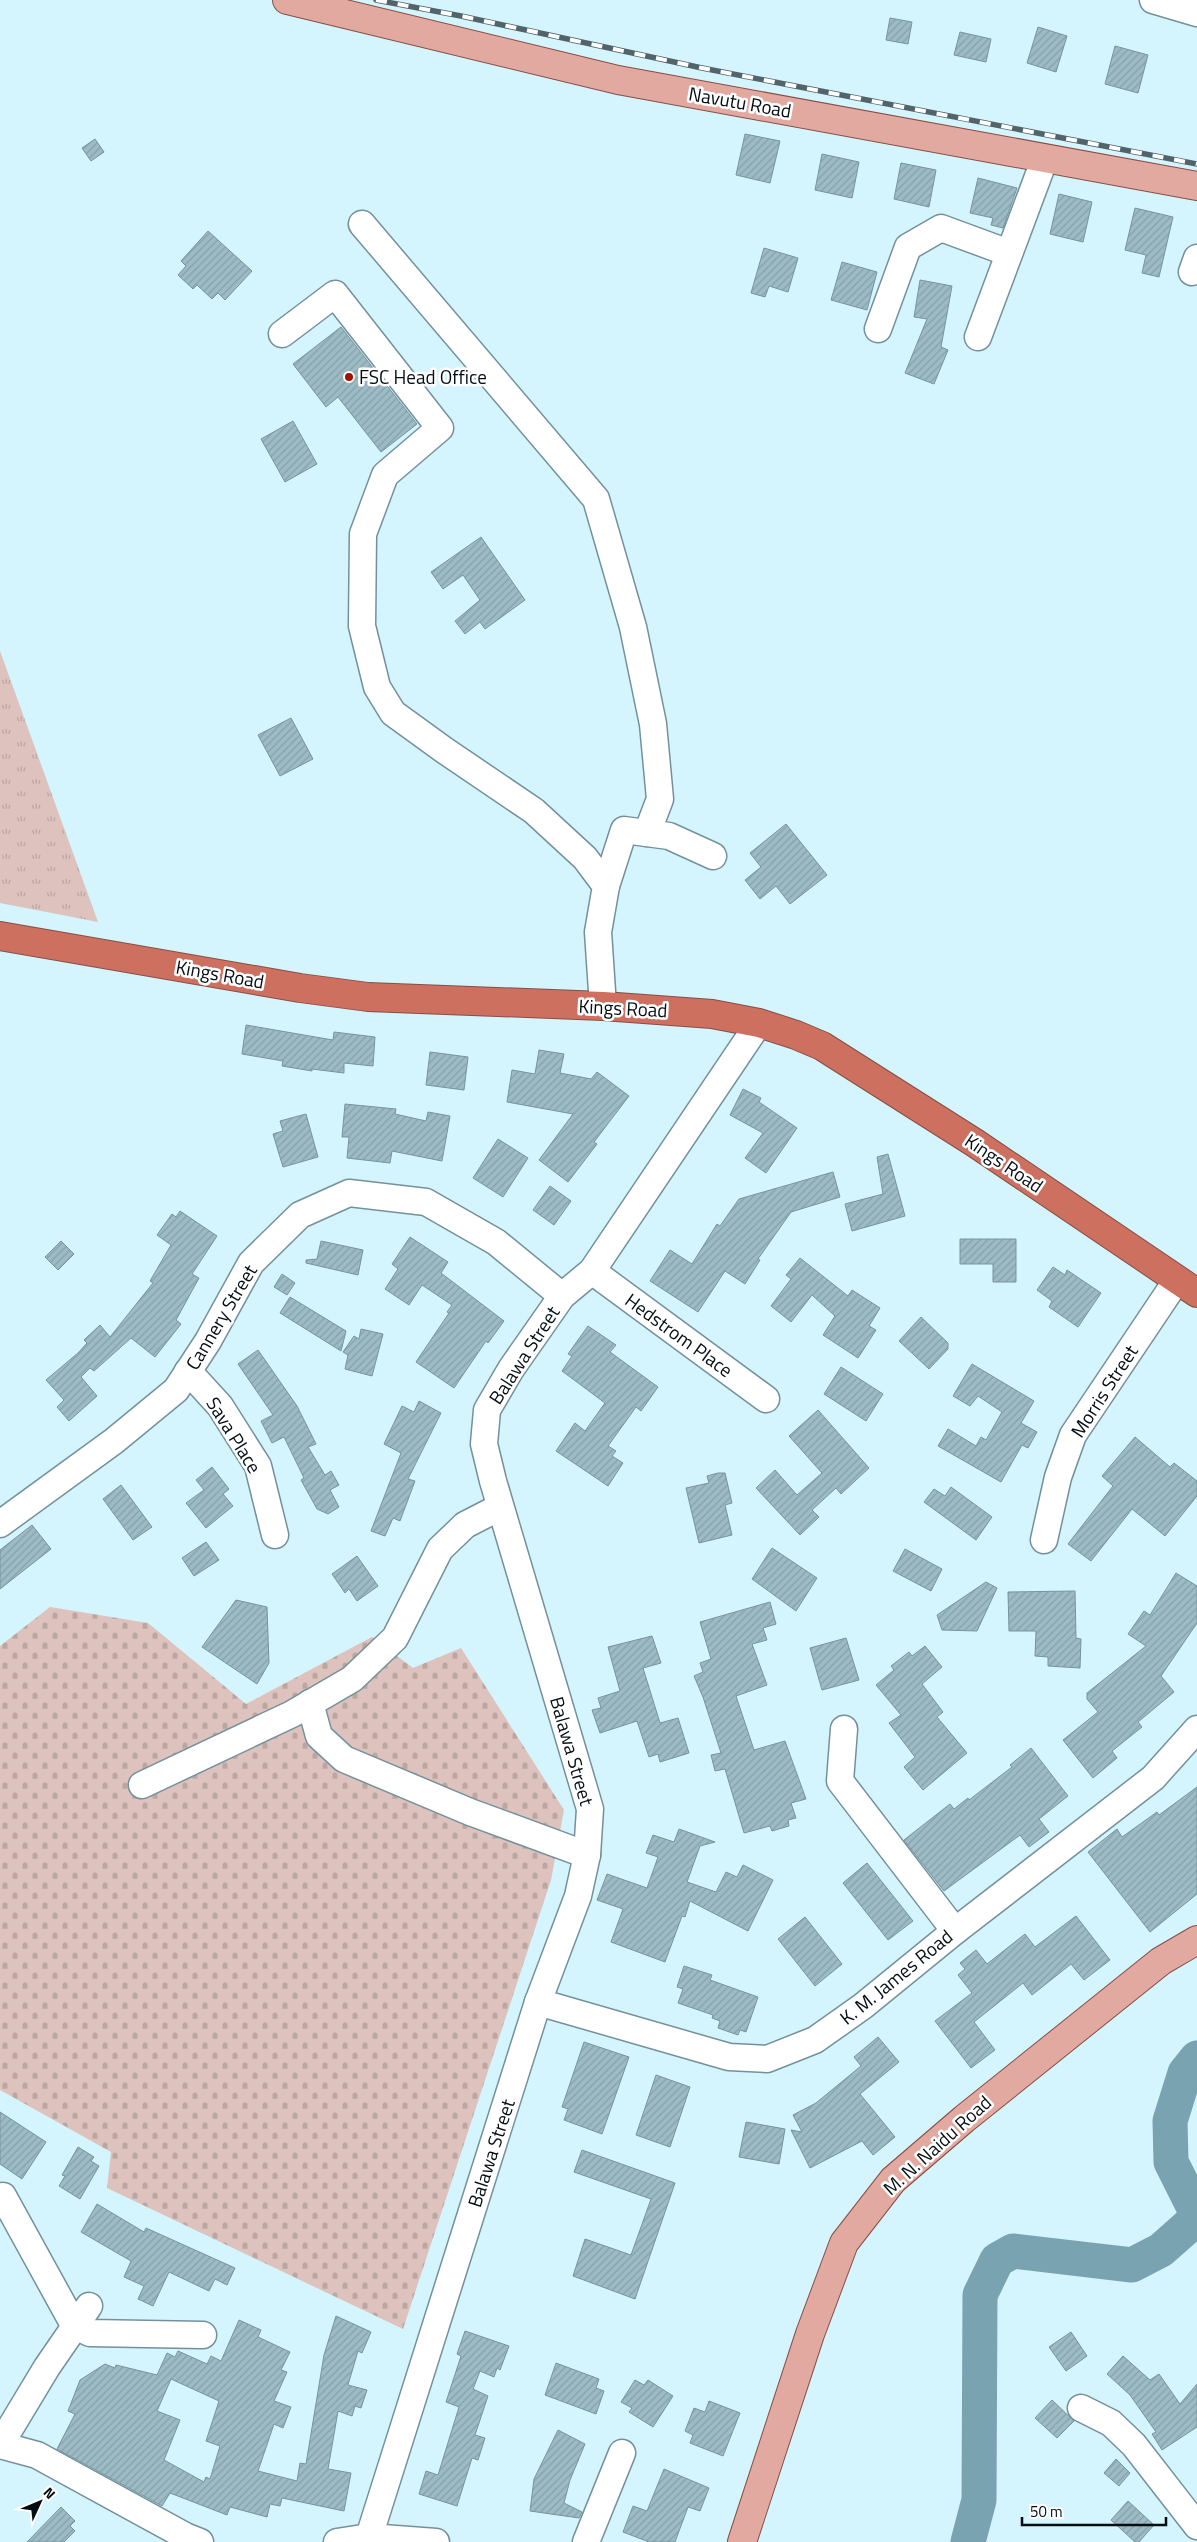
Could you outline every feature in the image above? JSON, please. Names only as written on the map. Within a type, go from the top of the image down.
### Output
[{"type":"highway","name":"Kings Road","points":[[0,936],[300,988],[368,997],[603,1006],[712,1014],[759,1024],[796,1035],[822,1046],[975,1143],[1187,1287]]},
{"type":"main road","name":"Navutu Road","points":[[287,0],[618,80],[1197,186]]},
{"type":"main road","name":"M. N. Naidu Road","points":[[742,2542],[810,2334],[844,2243],[893,2180],[936,2143],[1161,1961],[1197,1940]]},
{"type":"street","points":[[1154,0],[1197,13]]},
{"type":"street","points":[[978,337],[1045,158]]},
{"type":"street","points":[[362,224],[596,499],[634,628],[653,724],[660,799],[648,833]]},
{"type":"street","points":[[878,329],[908,247],[941,228],[1009,253]]},
{"type":"street","points":[[282,334],[335,294],[440,428],[385,475],[363,534],[362,626],[377,687],[393,713],[534,811],[585,858],[606,886]]},
{"type":"street","points":[[603,1006],[598,932],[606,886],[624,830],[669,836],[713,856]]},
{"type":"street","name":"Balawa Street","points":[[369,2539],[538,2002],[578,1896],[586,1855],[590,1809],[500,1507],[484,1444],[488,1410],[511,1370],[562,1296],[592,1271],[759,1024]]},
{"type":"street","name":"Cannery Street","points":[[0,1524],[114,1441],[176,1390],[208,1341],[251,1263],[300,1215],[349,1193],[426,1202],[496,1242],[562,1296]]},
{"type":"street","name":"Hedstrom Place","points":[[592,1271],[766,1399]]},
{"type":"street","name":"Morris Street","points":[[1044,1540],[1058,1478],[1073,1435],[1187,1287]]},
{"type":"street","name":"Sava Place","points":[[188,1371],[220,1406],[258,1466],[275,1535]]},
{"type":"street","points":[[142,1785],[292,1714],[352,1678],[395,1638],[440,1549],[465,1525],[500,1507]]},
{"type":"street","points":[[310,1703],[319,1736],[344,1760],[470,1812],[586,1855]]},
{"type":"street","points":[[844,1728],[840,1781],[955,1931]]},
{"type":"street","name":"K. M. James Road","points":[[538,2002],[729,2058],[767,2059],[815,2040],[863,2006],[955,1931],[1154,1778],[1197,1729]]},
{"type":"street","points":[[3,2196],[82,2316],[90,2333],[203,2336]]},
{"type":"street","points":[[82,2316],[0,2445],[38,2456],[185,2536],[200,2542]]},
{"type":"street","points":[[1082,2408],[1111,2423],[1134,2444],[1197,2526]]},
{"type":"street","points":[[586,2542],[622,2453]]},
{"type":"street","points":[[337,2542],[369,2539],[436,2542]]},
{"type":"green space","points":[[0,651],[98,922],[0,903]]},
{"type":"green space","points":[[50,1607],[148,1623],[246,1704],[372,1637],[413,1668],[461,1648],[564,1810],[551,1880],[403,2329],[107,2188],[111,2152],[0,2090],[0,1646]]},
{"type":"building","points":[[890,18],[912,22],[908,44],[886,40]]},
{"type":"building","points":[[1038,27],[1067,36],[1056,72],[1027,63]]},
{"type":"building","points":[[960,32],[991,39],[986,62],[954,55]]},
{"type":"building","points":[[1115,46],[1148,55],[1138,93],[1105,84]]},
{"type":"building","points":[[745,134],[780,141],[770,183],[736,175]]},
{"type":"building","points":[[95,139],[104,152],[91,161],[82,148]]},
{"type":"building","points":[[822,154],[859,162],[852,198],[815,190]]},
{"type":"building","points":[[901,163],[936,170],[929,207],[894,199]]},
{"type":"building","points":[[978,178],[1017,188],[1003,228],[991,225],[993,218],[970,213]]},
{"type":"building","points":[[1059,194],[1092,202],[1083,242],[1050,234]]},
{"type":"building","points":[[1135,208],[1173,217],[1159,277],[1142,273],[1146,255],[1125,250]]},
{"type":"building","points":[[208,231],[252,271],[225,300],[218,293],[212,299],[197,285],[193,289],[178,275],[186,266],[181,261]]},
{"type":"building","points":[[764,248],[798,258],[788,292],[769,286],[765,297],[751,293]]},
{"type":"building","points":[[842,262],[877,272],[867,310],[831,300]]},
{"type":"building","points":[[920,280],[952,286],[941,347],[948,350],[934,384],[905,373],[927,319],[914,317]]},
{"type":"building","points":[[341,327],[417,424],[381,452],[338,397],[326,407],[293,364]]},
{"type":"building","points":[[293,421],[317,464],[285,482],[261,439]]},
{"type":"building","points":[[481,537],[525,600],[485,629],[480,622],[465,634],[455,621],[480,600],[463,575],[443,589],[431,572]]},
{"type":"building","points":[[291,718],[313,759],[280,776],[258,735]]},
{"type":"building","points":[[786,824],[827,875],[790,904],[776,886],[760,899],[745,880],[761,867],[750,853]]},
{"type":"building","points":[[246,1025],[333,1040],[334,1032],[375,1037],[373,1066],[344,1063],[344,1073],[312,1069],[312,1071],[282,1066],[283,1061],[242,1054]]},
{"type":"building","points":[[539,1050],[564,1054],[560,1073],[591,1079],[597,1072],[629,1096],[594,1142],[597,1144],[568,1182],[539,1160],[573,1114],[507,1102],[512,1070],[535,1074]]},
{"type":"building","points":[[430,1052],[468,1057],[464,1090],[426,1085]]},
{"type":"building","points":[[743,1089],[761,1098],[759,1102],[797,1128],[766,1173],[745,1158],[763,1133],[730,1115]]},
{"type":"building","points":[[345,1104],[396,1109],[395,1114],[426,1121],[428,1112],[450,1116],[442,1161],[392,1151],[390,1163],[347,1158],[349,1137],[342,1137]]},
{"type":"building","points":[[306,1114],[318,1157],[283,1167],[273,1134],[283,1131],[280,1121]]},
{"type":"building","points":[[498,1139],[528,1158],[503,1197],[473,1178]]},
{"type":"building","points":[[888,1154],[905,1216],[852,1231],[845,1204],[883,1194],[877,1157]]},
{"type":"building","points":[[833,1172],[840,1197],[791,1212],[758,1259],[760,1260],[745,1284],[725,1271],[698,1312],[650,1281],[670,1250],[692,1264],[717,1224],[720,1226],[739,1199]]},
{"type":"building","points":[[550,1186],[571,1201],[554,1225],[533,1210]]},
{"type":"building","points":[[180,1211],[217,1236],[192,1274],[199,1278],[176,1320],[181,1324],[155,1357],[131,1338],[94,1371],[90,1368],[81,1377],[97,1396],[69,1421],[57,1407],[64,1400],[46,1380],[78,1353],[87,1343],[84,1340],[100,1325],[110,1337],[153,1283],[150,1281],[171,1245],[157,1235],[172,1214],[176,1217]]},
{"type":"building","points":[[410,1237],[448,1262],[441,1273],[504,1321],[488,1343],[486,1341],[454,1388],[416,1362],[449,1313],[447,1312],[452,1305],[422,1285],[409,1305],[385,1289],[398,1269],[392,1264]]},
{"type":"building","points":[[960,1239],[1016,1239],[1016,1282],[993,1282],[993,1264],[960,1264]]},
{"type":"building","points":[[61,1241],[74,1254],[58,1270],[45,1257]]},
{"type":"building","points":[[321,1241],[363,1250],[358,1275],[306,1263],[306,1260],[317,1259]]},
{"type":"building","points":[[800,1258],[848,1296],[852,1290],[880,1308],[869,1326],[876,1330],[858,1358],[823,1335],[835,1316],[812,1295],[791,1322],[771,1306],[791,1279],[786,1275]]},
{"type":"building","points":[[1053,1267],[1065,1275],[1067,1270],[1101,1293],[1078,1327],[1049,1307],[1052,1301],[1037,1290]]},
{"type":"building","points":[[282,1274],[295,1283],[287,1295],[274,1287]]},
{"type":"building","points":[[290,1297],[346,1331],[341,1351],[280,1313]]},
{"type":"building","points":[[921,1317],[948,1343],[948,1349],[929,1369],[899,1341]]},
{"type":"building","points":[[588,1326],[616,1345],[610,1352],[658,1387],[641,1411],[636,1407],[608,1446],[616,1451],[612,1456],[623,1463],[608,1486],[556,1451],[575,1423],[585,1431],[605,1403],[562,1371],[572,1356],[568,1354]]},
{"type":"building","points":[[361,1329],[383,1334],[372,1376],[345,1369],[348,1355],[343,1352],[354,1336],[359,1339]]},
{"type":"building","points":[[258,1350],[297,1406],[316,1444],[308,1447],[325,1475],[331,1471],[339,1485],[330,1490],[339,1507],[328,1514],[317,1509],[301,1480],[304,1478],[284,1437],[272,1443],[261,1421],[273,1415],[238,1364]]},
{"type":"building","points":[[972,1364],[1034,1401],[1021,1423],[1037,1432],[1028,1448],[1022,1445],[1001,1482],[938,1446],[948,1429],[976,1446],[981,1437],[986,1440],[1002,1412],[978,1396],[970,1406],[953,1396]]},
{"type":"building","points":[[841,1367],[883,1394],[866,1421],[824,1394]]},
{"type":"building","points":[[419,1401],[441,1413],[408,1479],[415,1481],[400,1521],[393,1518],[385,1536],[371,1531],[401,1453],[384,1444],[402,1406],[414,1412]]},
{"type":"building","points":[[818,1410],[869,1468],[841,1494],[836,1488],[812,1510],[819,1517],[800,1535],[756,1488],[775,1470],[797,1495],[822,1473],[789,1436]]},
{"type":"building","points":[[1135,1437],[1170,1467],[1174,1463],[1197,1481],[1197,1496],[1165,1536],[1132,1509],[1091,1561],[1068,1544],[1113,1486],[1102,1476]]},
{"type":"building","points":[[212,1467],[229,1489],[223,1494],[233,1506],[206,1528],[186,1503],[204,1490],[196,1480]]},
{"type":"building","points":[[725,1473],[732,1503],[725,1505],[732,1535],[699,1543],[686,1488],[709,1483],[707,1476]]},
{"type":"building","points":[[121,1485],[152,1527],[133,1540],[103,1499]]},
{"type":"building","points":[[951,1487],[992,1517],[976,1540],[924,1502],[934,1489],[945,1496]]},
{"type":"building","points":[[32,1525],[51,1549],[0,1589],[0,1550]]},
{"type":"building","points":[[206,1542],[219,1560],[194,1576],[182,1558]]},
{"type":"building","points":[[772,1548],[817,1578],[796,1611],[752,1579]]},
{"type":"building","points":[[905,1549],[942,1569],[931,1591],[893,1571]]},
{"type":"building","points":[[357,1556],[378,1586],[357,1601],[349,1589],[345,1593],[332,1574]]},
{"type":"building","points":[[1176,1573],[1197,1586],[1197,1623],[1161,1676],[1174,1692],[1138,1722],[1142,1727],[1112,1751],[1117,1758],[1093,1778],[1063,1740],[1098,1712],[1087,1699],[1087,1693],[1146,1646],[1128,1634],[1144,1611],[1150,1615]]},
{"type":"building","points":[[986,1582],[997,1588],[977,1631],[942,1630],[937,1615]]},
{"type":"building","points":[[1075,1591],[1076,1638],[1081,1639],[1080,1668],[1048,1666],[1048,1657],[1035,1656],[1036,1631],[1009,1631],[1008,1592]]},
{"type":"building","points":[[236,1600],[267,1607],[269,1663],[257,1684],[202,1647]]},
{"type":"building","points":[[770,1602],[776,1624],[763,1628],[767,1640],[752,1644],[767,1685],[736,1696],[754,1750],[785,1741],[806,1799],[791,1803],[796,1818],[788,1820],[789,1826],[772,1831],[770,1826],[744,1833],[725,1769],[715,1771],[711,1755],[721,1753],[703,1697],[694,1676],[703,1672],[700,1663],[711,1659],[700,1622]]},
{"type":"building","points":[[652,1636],[661,1663],[643,1668],[660,1723],[678,1718],[689,1753],[660,1762],[658,1754],[649,1757],[637,1721],[600,1733],[592,1710],[601,1708],[598,1698],[620,1691],[608,1647]]},
{"type":"building","points":[[846,1638],[859,1680],[822,1690],[810,1648]]},
{"type":"building","points":[[925,1646],[942,1667],[922,1684],[943,1712],[937,1717],[967,1753],[923,1790],[904,1767],[915,1757],[889,1723],[901,1715],[876,1685],[894,1670],[891,1666],[909,1652],[912,1656]]},
{"type":"building","points":[[1031,1748],[1068,1796],[1039,1819],[1049,1832],[1029,1847],[1020,1835],[944,1891],[904,1840],[950,1804],[954,1809],[968,1798],[969,1800],[1012,1767],[1010,1765]]},
{"type":"building","points":[[1197,1787],[1197,1894],[1150,1932],[1088,1852],[1117,1829],[1122,1837],[1157,1812],[1159,1815]]},
{"type":"building","points":[[679,1829],[715,1842],[700,1846],[687,1882],[716,1892],[726,1872],[737,1877],[743,1865],[773,1880],[748,1931],[690,1901],[685,1917],[682,1916],[665,1962],[611,1942],[623,1909],[597,1900],[607,1874],[647,1888],[658,1857],[646,1853],[653,1835],[674,1842]]},
{"type":"building","points":[[867,1863],[913,1921],[888,1940],[843,1883]]},
{"type":"building","points":[[1076,1916],[1110,1960],[1084,1980],[1071,1964],[1032,1995],[1023,1983],[974,2022],[995,2050],[971,2068],[935,2021],[972,1993],[958,1975],[965,1969],[960,1963],[976,1950],[987,1964],[1025,1934],[1035,1947]]},
{"type":"building","points":[[805,1917],[842,1964],[815,1986],[778,1939]]},
{"type":"building","points":[[684,1966],[712,1975],[710,1980],[758,1997],[746,2032],[740,2030],[738,2035],[718,2028],[720,2021],[712,2018],[713,2015],[678,2003],[683,1989],[677,1987]]},
{"type":"building","points":[[878,2037],[899,2062],[860,2094],[895,2137],[873,2155],[862,2141],[810,2168],[791,2130],[802,2132],[793,2115],[816,2103],[861,2066],[854,2057]]},
{"type":"building","points":[[584,2042],[629,2057],[602,2134],[564,2120],[568,2109],[562,2107]]},
{"type":"building","points":[[656,2075],[690,2087],[670,2147],[636,2135]]},
{"type":"building","points":[[0,2112],[46,2142],[22,2179],[0,2164]]},
{"type":"building","points":[[746,2122],[785,2129],[779,2164],[739,2157]]},
{"type":"building","points":[[78,2147],[94,2157],[91,2161],[99,2166],[80,2199],[59,2186],[65,2176],[62,2175]]},
{"type":"building","points":[[582,2150],[675,2183],[635,2299],[573,2276],[585,2239],[631,2255],[651,2199],[574,2172]]},
{"type":"building","points":[[97,2204],[144,2232],[146,2228],[235,2268],[227,2285],[215,2279],[209,2291],[169,2272],[153,2306],[138,2299],[144,2286],[124,2277],[131,2261],[81,2232]]},
{"type":"building","points":[[336,2316],[371,2332],[362,2353],[358,2351],[348,2385],[367,2390],[361,2408],[355,2406],[352,2416],[338,2411],[328,2469],[351,2473],[344,2511],[282,2498],[280,2506],[270,2504],[267,2517],[230,2507],[227,2515],[170,2493],[162,2506],[57,2449],[75,2414],[68,2411],[80,2380],[105,2364],[115,2368],[116,2365],[157,2375],[167,2353],[175,2357],[178,2351],[207,2364],[211,2356],[221,2361],[239,2320],[261,2330],[258,2337],[290,2352],[281,2370],[287,2372],[274,2401],[291,2407],[283,2428],[274,2424],[258,2471],[297,2481],[300,2463],[306,2464],[324,2355]],"holes":[[[171,2379],[219,2401],[206,2441],[220,2446],[210,2479],[206,2477],[204,2482],[164,2460],[180,2420],[157,2411]]]},
{"type":"building","points":[[465,2331],[509,2346],[500,2370],[497,2368],[494,2377],[480,2371],[473,2389],[488,2396],[475,2435],[485,2438],[478,2460],[472,2458],[457,2506],[419,2494],[426,2471],[438,2475],[459,2407],[446,2402],[461,2356],[457,2354]]},
{"type":"building","points":[[1071,2332],[1087,2356],[1066,2371],[1049,2347]]},
{"type":"building","points":[[1123,2356],[1150,2380],[1159,2374],[1180,2404],[1197,2384],[1197,2427],[1162,2450],[1152,2434],[1156,2432],[1130,2395],[1107,2374]]},
{"type":"building","points":[[556,2363],[599,2379],[596,2388],[604,2391],[596,2414],[545,2395]]},
{"type":"building","points":[[635,2380],[644,2385],[648,2380],[673,2396],[653,2427],[629,2412],[632,2408],[621,2402]]},
{"type":"building","points":[[1052,2400],[1074,2421],[1057,2438],[1035,2418]]},
{"type":"building","points":[[709,2401],[740,2413],[723,2456],[690,2443],[693,2435],[685,2431],[694,2408],[705,2412]]},
{"type":"building","points":[[558,2430],[585,2444],[570,2480],[564,2503],[582,2512],[579,2518],[530,2511],[534,2479]]},
{"type":"building","points":[[1116,2459],[1130,2473],[1119,2486],[1104,2473]]},
{"type":"building","points":[[664,2469],[709,2488],[700,2511],[688,2507],[675,2542],[649,2542],[623,2532],[633,2506],[647,2511]]},
{"type":"building","points":[[1128,2501],[1154,2525],[1139,2542],[1135,2542],[1111,2520]]},
{"type":"building","points":[[61,2507],[75,2521],[70,2526],[75,2531],[64,2542],[27,2542]]},
{"type":"waterway","points":[[1197,2058],[1185,2073],[1170,2121],[1171,2162],[1197,2214]]},
{"type":"waterway","points":[[968,2542],[979,2500],[980,2295],[997,2260],[1013,2251],[1132,2265],[1161,2250],[1197,2218]]},
{"type":"railway","points":[[376,0],[461,16],[702,68],[1197,164]]},
{"type":"place","name":"FSC Head Office","points":[[349,377]]}]
